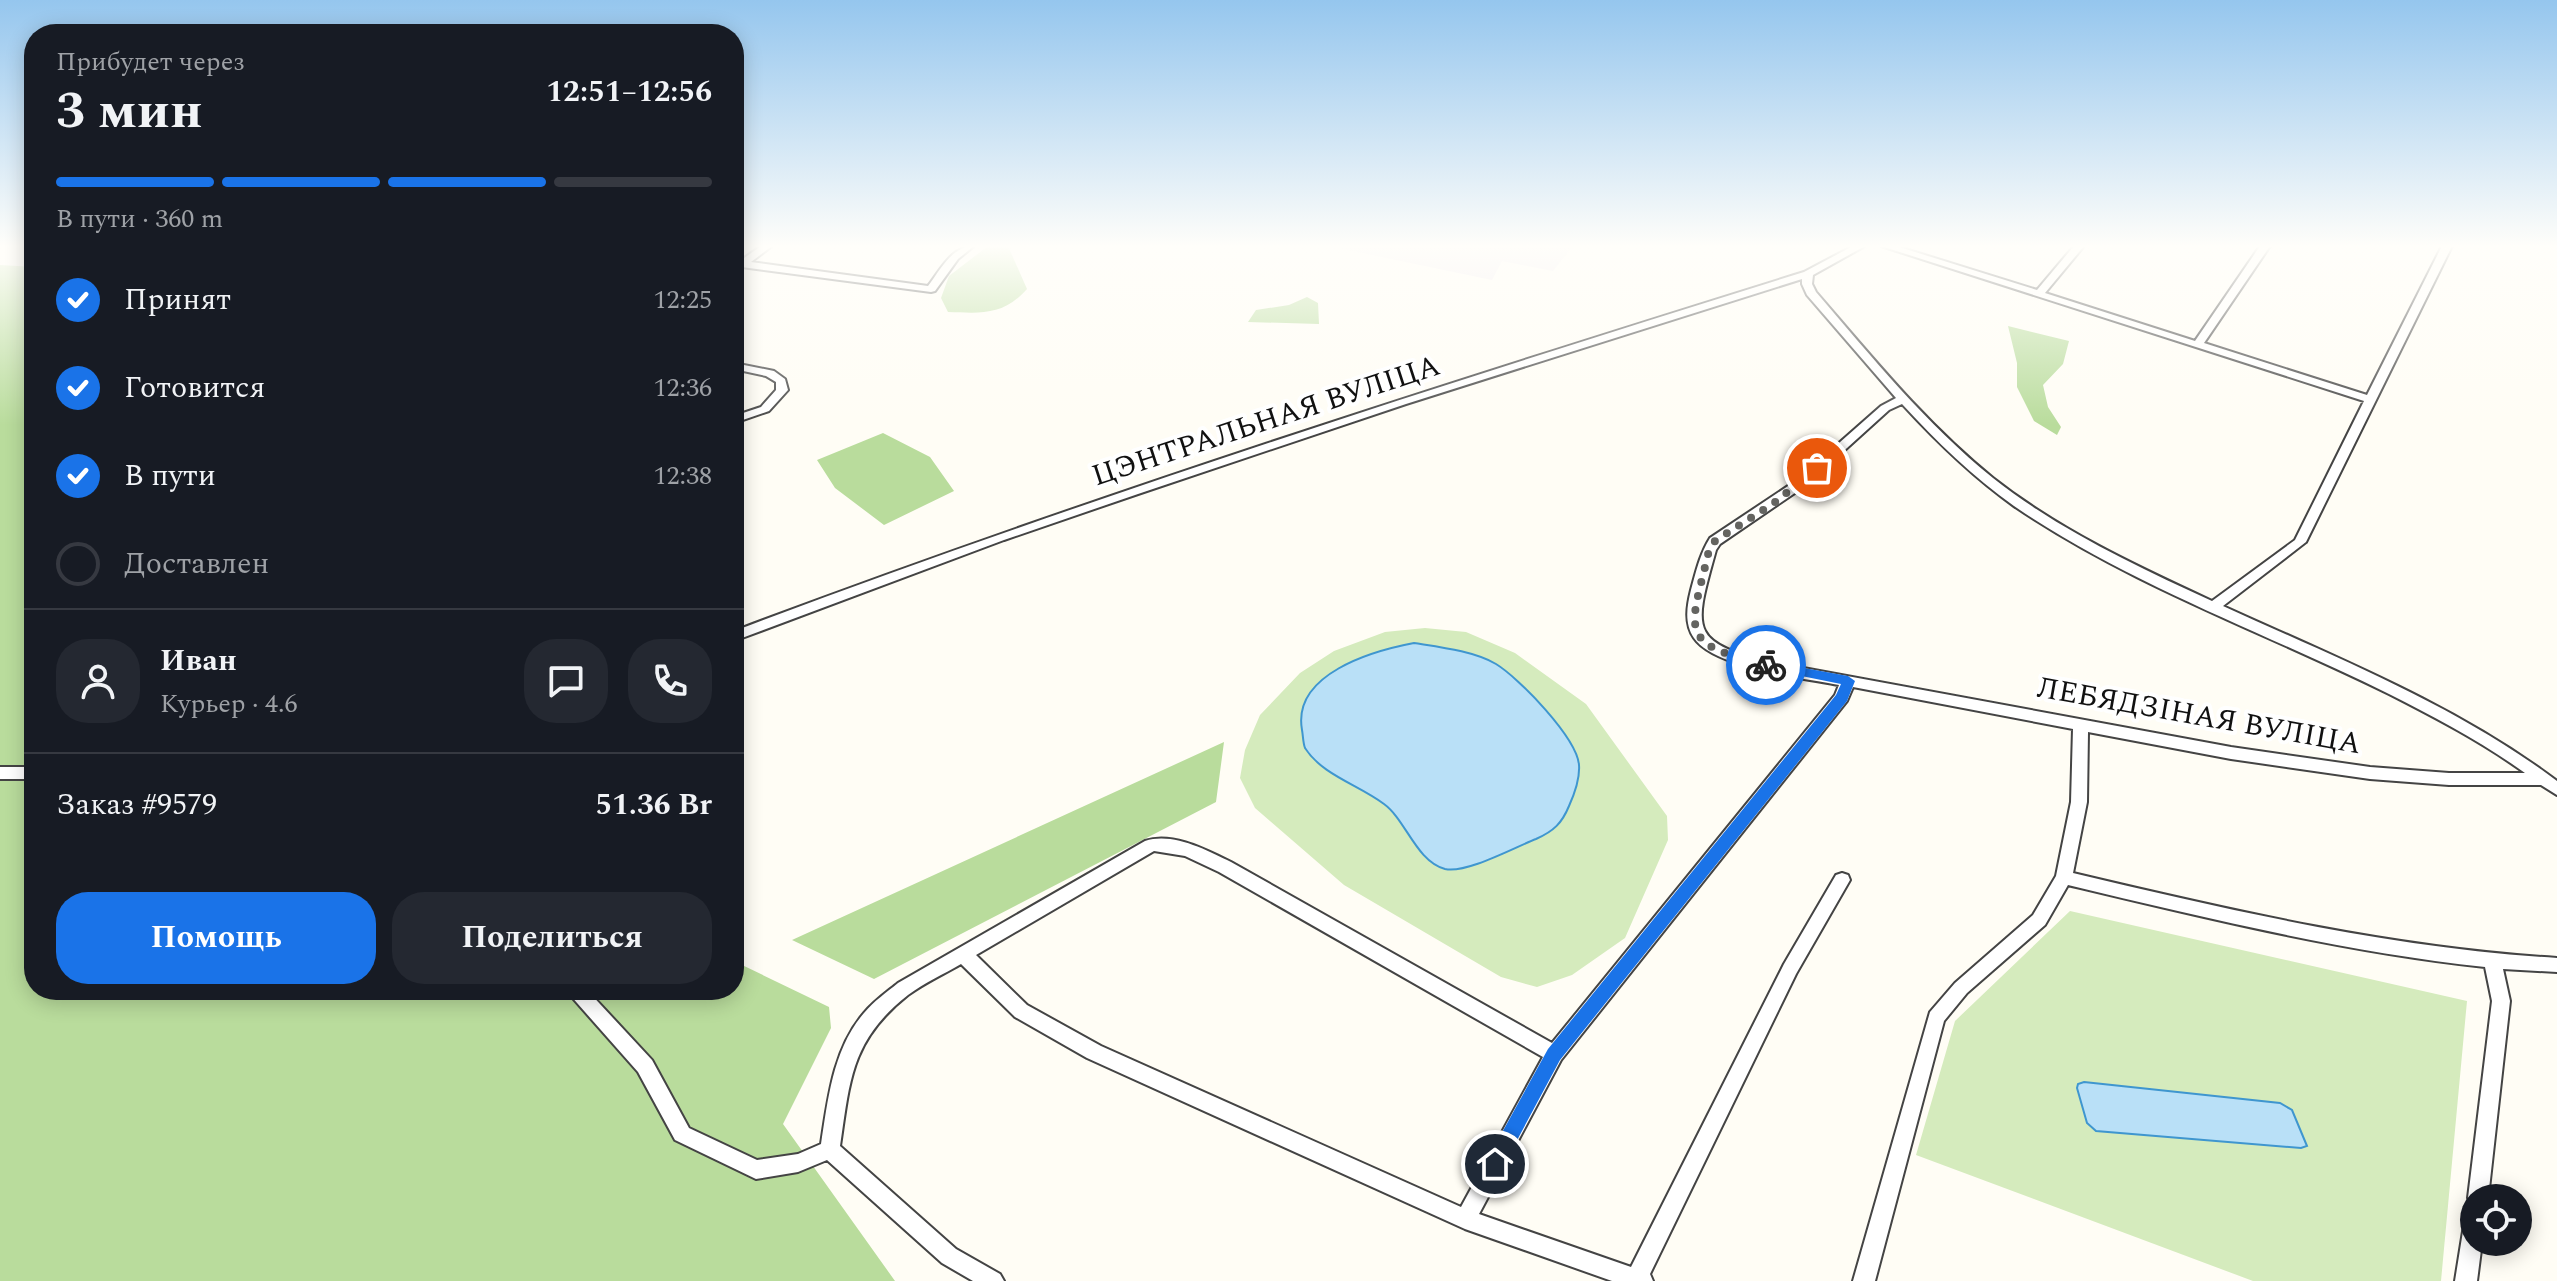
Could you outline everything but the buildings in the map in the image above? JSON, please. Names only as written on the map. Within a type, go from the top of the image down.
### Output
[{"type":"street","name":"ЦЭНТРАЛЬНАЯ ВУЛІЦА","points":[[744,632],[1001,537],[1324,427],[1707,306]]},
{"type":"street","points":[[1822,306],[1903,399],[1967,462],[2064,532],[2169,589],[2213,607],[2487,739],[2557,789]]},
{"type":"street","points":[[2081,306],[2369,399]]},
{"type":"street","points":[[2199,343],[2224,306]]},
{"type":"street","points":[[2213,607],[2300,542],[2417,306]]},
{"type":"street","points":[[744,368],[770,373],[781,381],[782,390],[765,409],[744,416]]},
{"type":"street","name":"ЛЕБЯДЗІНАЯ ВУЛІЦА","points":[[1903,399],[1885,408],[1801,483],[1715,541],[1709,550],[1693,612],[1696,631],[1708,648],[1731,656],[1848,681],[2231,753],[2370,773],[2449,779],[2543,779]]},
{"type":"street","points":[[1465,1219],[1554,1054],[1842,697],[1848,681]]},
{"type":"street","points":[[1864,1281],[1936,1018],[1961,988],[2039,920],[2064,877],[2079,802],[2081,726]]},
{"type":"street","points":[[0,773],[24,773]]},
{"type":"street","points":[[830,1150],[839,1095],[852,1050],[869,1019],[904,988],[1151,845],[1171,844],[1225,867],[1554,1054]]},
{"type":"street","points":[[2064,877],[2336,937],[2493,963],[2557,965]]},
{"type":"street","points":[[964,955],[1021,1011],[1094,1052],[1465,1219],[1639,1280],[1783,982],[1842,880]]},
{"type":"street","points":[[2480,1184],[2501,1001],[2493,963]]},
{"type":"street","points":[[585,1000],[645,1066],[682,1134],[756,1170],[798,1163],[830,1150]]},
{"type":"street","points":[[830,1150],[949,1256],[993,1281]]},
{"type":"street","points":[[2466,1281],[2470,1256]]},
{"type":"green space","points":[[0,306],[24,306],[24,1000],[744,1000],[744,966],[829,1007],[831,1028],[783,1124],[895,1281],[0,1281]]},
{"type":"green space","points":[[945,306],[1005,306],[982,312],[948,312]]},
{"type":"green space","points":[[1318,306],[1319,324],[1248,322],[1256,310]]},
{"type":"green space","points":[[2008,326],[2069,341],[2063,364],[2043,385],[2048,407],[2061,427],[2057,435],[2034,421],[2017,387],[2017,363]]},
{"type":"green space","points":[[883,433],[930,457],[954,491],[884,525],[835,488],[817,460]]},
{"type":"green space","points":[[1425,628],[1466,632],[1515,653],[1586,704],[1667,816],[1668,840],[1625,938],[1572,975],[1537,987],[1501,977],[1344,885],[1255,808],[1240,778],[1245,750],[1260,715],[1300,673],[1334,651],[1385,632]]},
{"type":"green space","points":[[1224,742],[1216,802],[874,979],[792,940]]},
{"type":"green space","points":[[2070,911],[2467,1001],[2441,1281],[2253,1281],[1916,1155],[1955,1021]]},
{"type":"water","points":[[1414,643],[1467,653],[1496,664],[1532,695],[1558,725],[1576,753],[1579,770],[1569,806],[1553,830],[1477,864],[1445,869],[1426,858],[1384,804],[1331,773],[1305,748],[1302,711],[1309,694],[1322,680],[1357,659]]},
{"type":"water","points":[[2084,1082],[2280,1103],[2292,1110],[2307,1146],[2301,1148],[2096,1131],[2087,1123],[2077,1088]]},
{"type":"way so far","points":[[1766,665],[1708,648],[1696,631],[1693,612],[1709,550],[1715,541],[1774,503],[1817,468]]},
{"type":"route","points":[[1495,1164],[1554,1054],[1842,697],[1848,681],[1766,665]]}]
